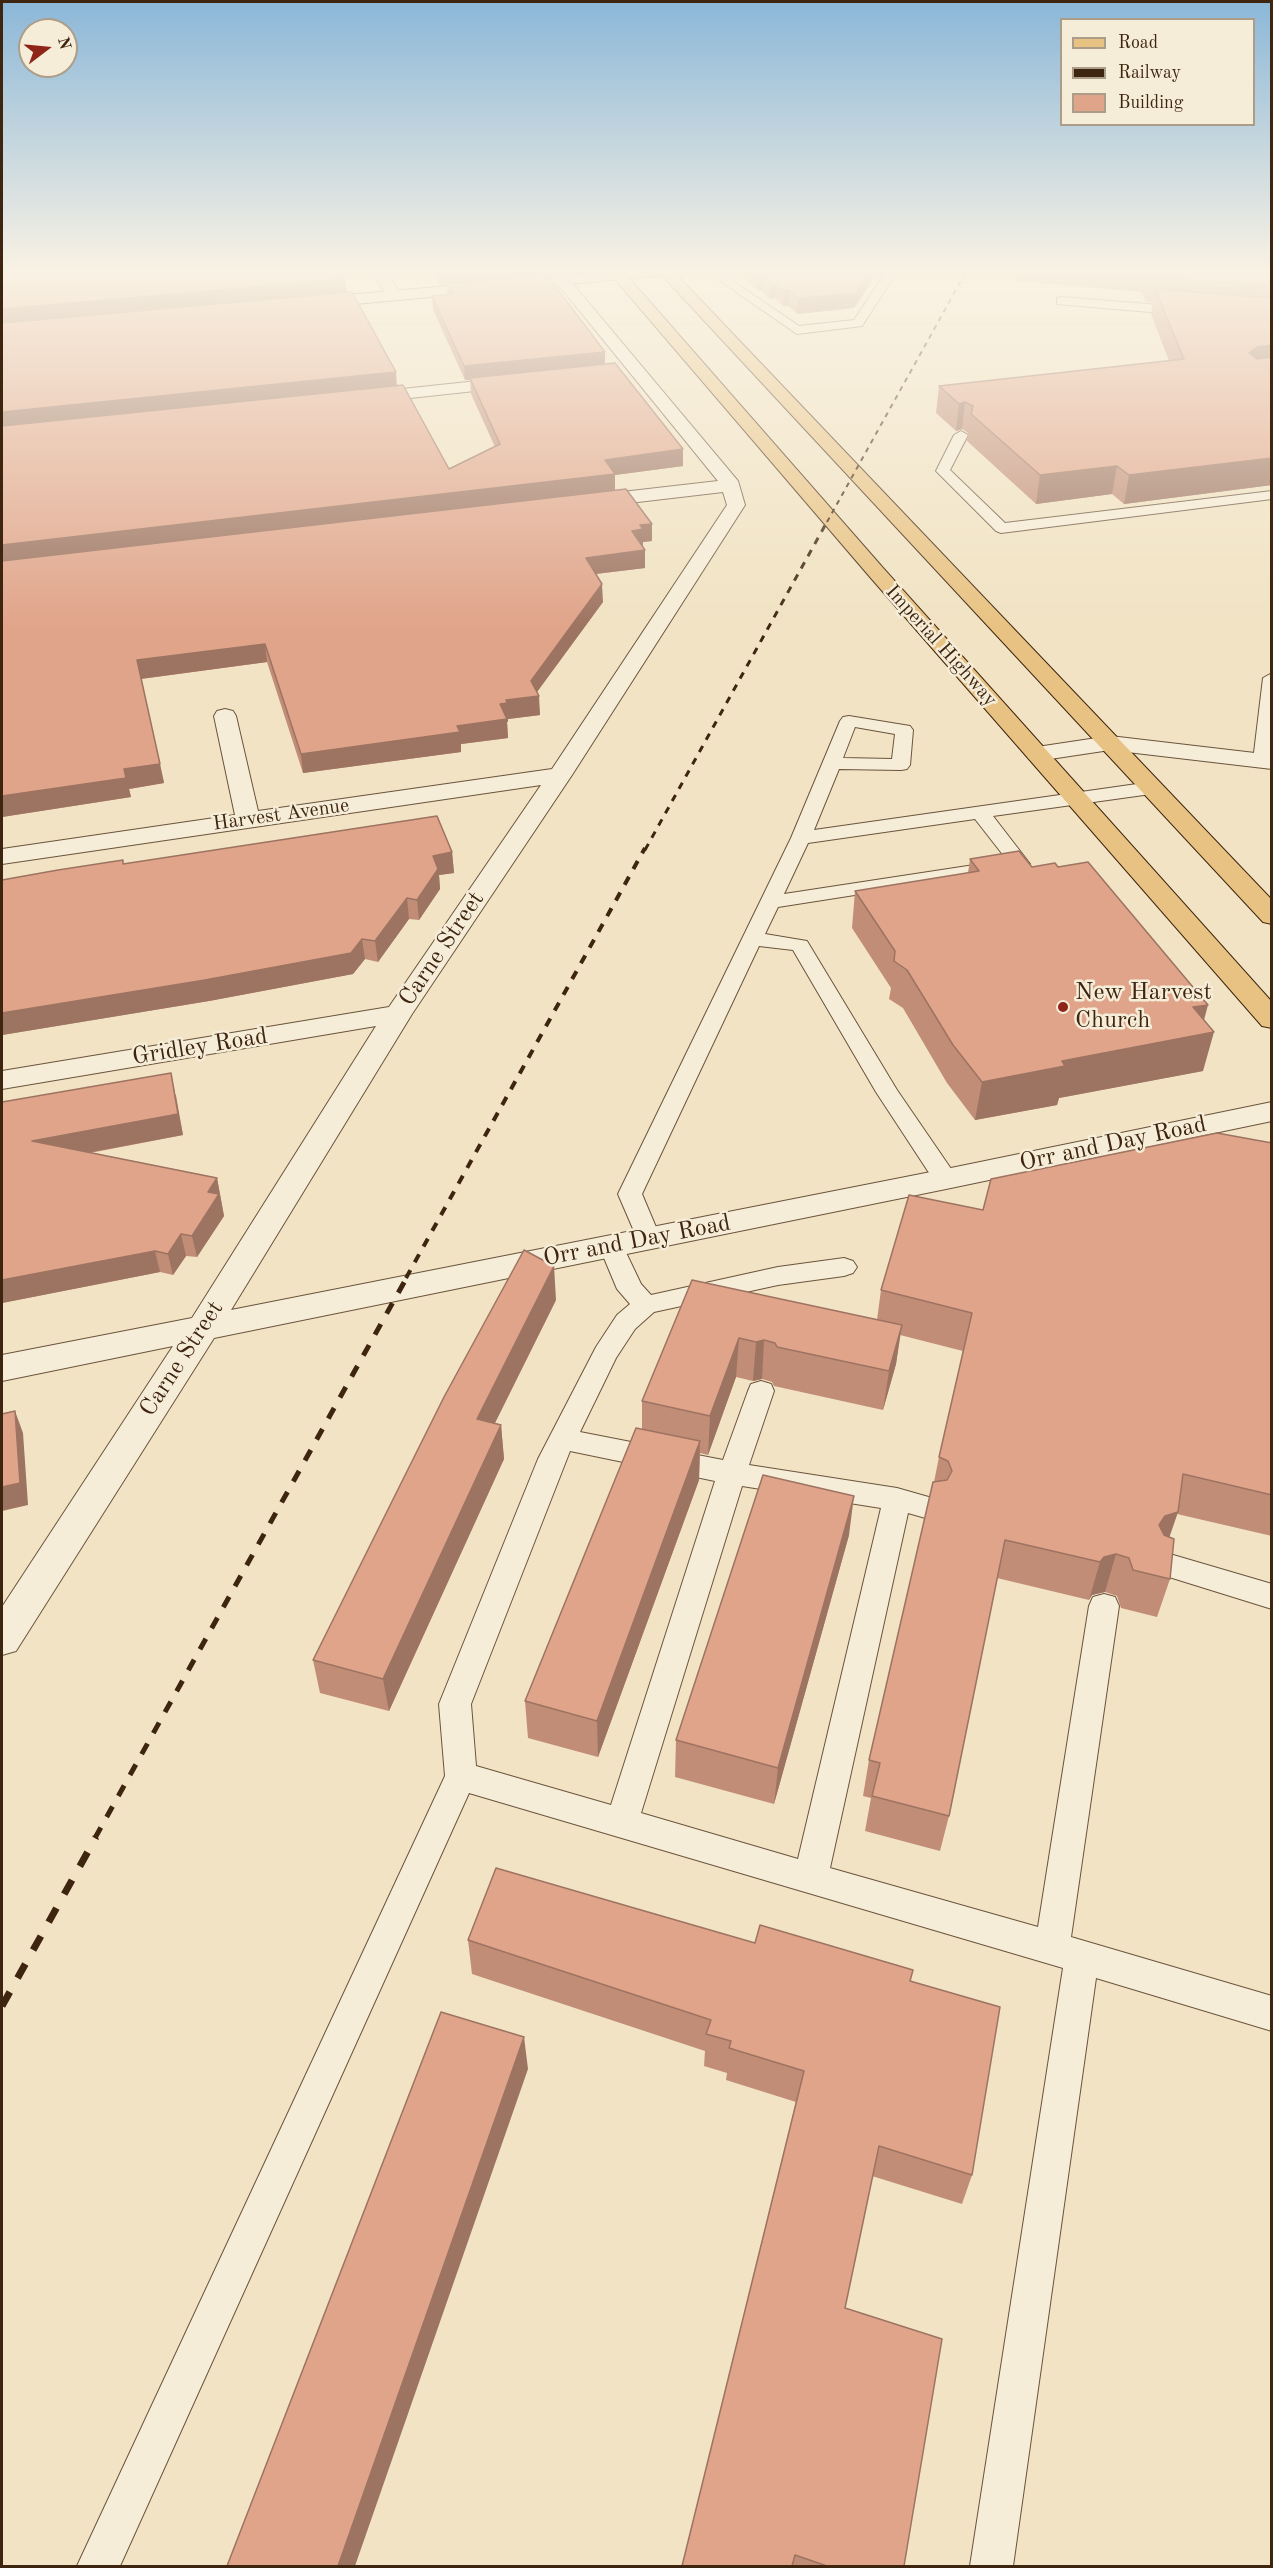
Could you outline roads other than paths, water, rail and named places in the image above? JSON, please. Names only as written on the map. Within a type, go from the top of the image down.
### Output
[{"type":"main road","name":"Imperial Highway","points":[[718,390],[1272,1020]]},
{"type":"main road","points":[[776,390],[1272,916]]},
{"type":"street","points":[[342,401],[447,390]]},
{"type":"street","points":[[643,390],[731,485]]},
{"type":"street","points":[[566,504],[731,485]]},
{"type":"street","name":"Carne Street","points":[[2,1639],[202,1329],[398,1014],[560,775],[736,505],[731,485]]},
{"type":"street","points":[[225,716],[248,820]]},
{"type":"street","points":[[1037,754],[1110,743],[1267,761]]},
{"type":"street","name":"Harvest Avenue","points":[[2,856],[560,775]]},
{"type":"street","name":"Gridley Road","points":[[2,1080],[398,1014]]},
{"type":"street","name":"Orr and Day Road","points":[[2,1368],[946,1179],[1272,1111]]},
{"type":"lane","points":[[962,435],[943,471],[1001,528],[1272,495]]},
{"type":"lane","points":[[1267,761],[1272,678]]},
{"type":"lane","points":[[649,1239],[630,1194],[801,838],[832,763]]},
{"type":"lane","points":[[801,838],[1151,788]]},
{"type":"lane","points":[[770,902],[1020,864],[981,814]]},
{"type":"lane","points":[[752,939],[800,945],[887,1092],[946,1179]]},
{"type":"lane","points":[[611,1246],[630,1289],[646,1305]]},
{"type":"lane","points":[[98,2566],[461,1776],[455,1704],[552,1459],[605,1354],[626,1322],[646,1305],[778,1276],[844,1267]]},
{"type":"lane","points":[[622,1822],[732,1473],[761,1391]]},
{"type":"lane","points":[[563,1439],[732,1473],[897,1499],[929,1508]]},
{"type":"lane","points":[[811,1877],[897,1499]]},
{"type":"lane","points":[[1163,1564],[1272,1597]]},
{"type":"lane","points":[[991,2566],[1067,1952],[1104,1606]]},
{"type":"lane","points":[[461,1776],[1272,2014]]},
{"type":"railway","points":[[827,522],[900,390]]},
{"type":"railway","points":[[645,850],[828,520]]},
{"type":"railway","points":[[406,1278],[645,848]]},
{"type":"railway","points":[[95,1838],[407,1277]]},
{"type":"railway","points":[[2,2006],[96,1837]]},
{"type":"place","name":"New Harvest Church","points":[[1063,1007]]}]
